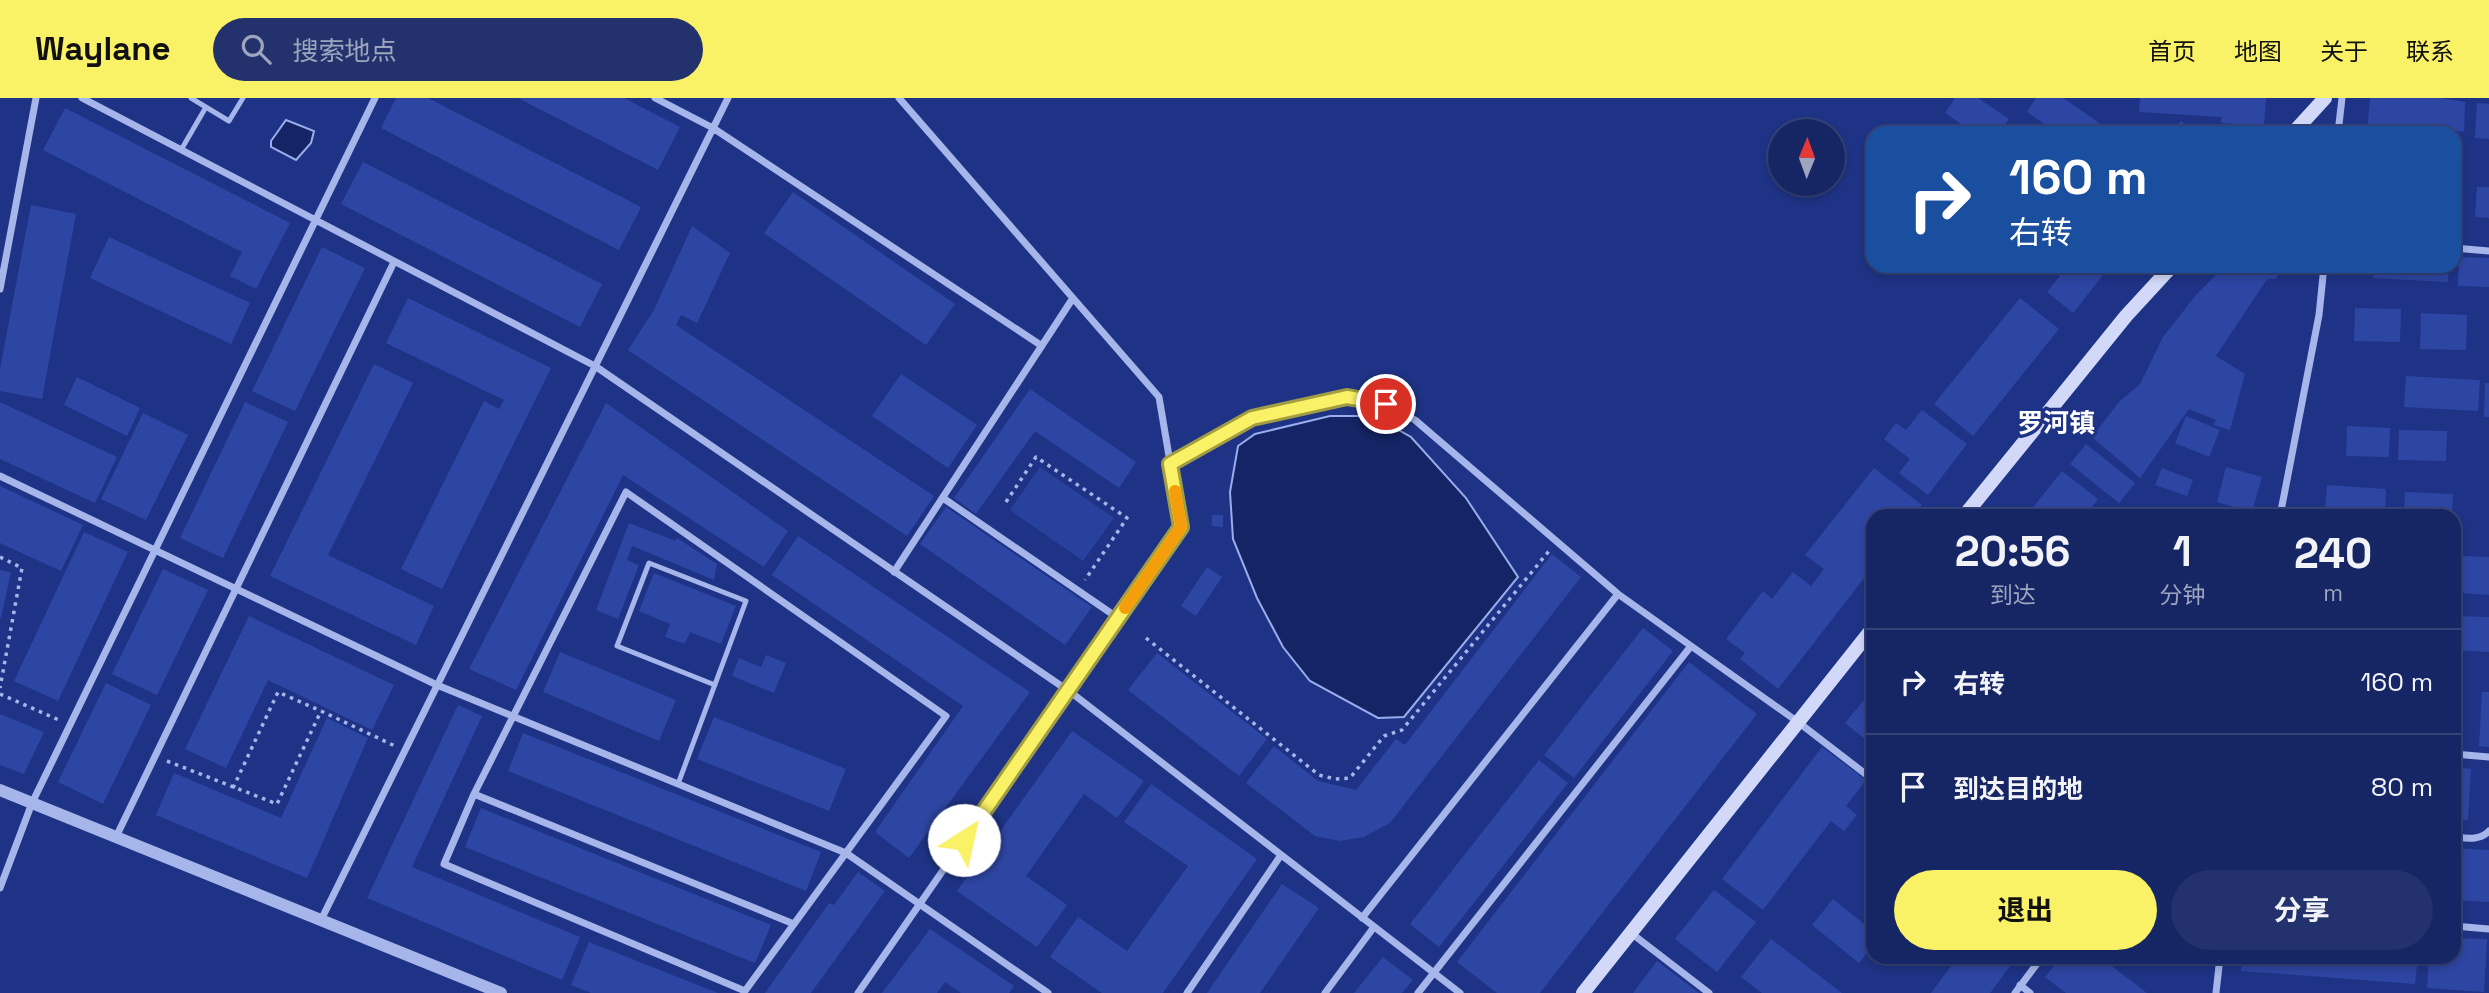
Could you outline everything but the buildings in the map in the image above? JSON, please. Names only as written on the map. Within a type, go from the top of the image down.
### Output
[{"type":"main road","points":[[2299,126],[2325,98]]},
{"type":"main road","points":[[1970,509],[2126,316],[2166,273]]},
{"type":"main road","points":[[1583,993],[1866,637]]},
{"type":"street","points":[[0,289],[36,98]]},
{"type":"street","points":[[82,98],[595,366],[1068,690],[1460,993]]},
{"type":"street","points":[[0,888],[32,803],[375,98]]},
{"type":"street","points":[[654,98],[713,128],[1042,346]]},
{"type":"street","points":[[321,920],[728,98]]},
{"type":"street","points":[[858,993],[1181,527],[1159,397],[899,98]]},
{"type":"street","points":[[2339,126],[2342,98]]},
{"type":"street","points":[[2461,249],[2489,251]]},
{"type":"street","points":[[116,837],[394,262]]},
{"type":"street","points":[[2281,509],[2319,315],[2323,273]]},
{"type":"street","points":[[894,572],[1073,298]]},
{"type":"street","points":[[1170,464],[1252,418],[1347,397],[1386,404],[1415,420],[1618,594],[1798,722],[1866,774]]},
{"type":"street","points":[[0,475],[437,685],[846,853],[1048,993]]},
{"type":"street","points":[[626,492],[946,716],[746,991],[443,864],[474,794],[513,717],[626,492]]},
{"type":"street","points":[[943,498],[1118,618]]},
{"type":"street","points":[[1363,918],[1618,594]]},
{"type":"street","points":[[1418,993],[1691,646]]},
{"type":"street","points":[[2461,755],[2489,757]]},
{"type":"street","points":[[0,790],[501,993]]},
{"type":"street","points":[[474,794],[794,924]]},
{"type":"street","points":[[2461,838],[2475,839],[2487,835],[2489,831]]},
{"type":"street","points":[[1187,993],[1281,855]]},
{"type":"street","points":[[1325,993],[1374,927]]},
{"type":"street","points":[[2461,927],[2489,929]]},
{"type":"street","points":[[1631,933],[1709,993]]},
{"type":"street","points":[[2015,993],[2036,964]]},
{"type":"street","points":[[2216,993],[2219,964]]},
{"type":"street","points":[[2020,985],[2030,993]]},
{"type":"lane","points":[[191,98],[229,121],[243,98]]},
{"type":"lane","points":[[181,150],[206,107]]},
{"type":"lane","points":[[678,784],[715,685],[746,601],[649,563],[617,646],[715,685]]},
{"type":"path","points":[[1006,502],[1037,457],[1127,518],[1079,591]]},
{"type":"path","points":[[1146,638],[1319,775],[1335,779],[1350,778],[1384,736],[1402,730],[1557,542]]},
{"type":"path","points":[[0,557],[22,568],[0,688]]},
{"type":"path","points":[[233,788],[278,691],[404,750]]},
{"type":"path","points":[[0,694],[70,725]]},
{"type":"path","points":[[155,756],[276,804],[321,711]]},
{"type":"shaded area","points":[[286,120],[314,131],[311,143],[296,160],[271,147],[271,141]]},
{"type":"shaded area","points":[[1330,416],[1359,416],[1393,427],[1411,437],[1466,498],[1518,577],[1404,717],[1378,718],[1310,681],[1283,647],[1257,598],[1233,539],[1230,492],[1238,446],[1255,434]]},
{"type":"shaded area","points":[[1040,467],[1114,518],[1083,561],[1010,510]]},
{"type":"slow traffic","points":[[1125,608],[1181,527],[1175,491]]},
{"type":"district","name":"罗河镇","points":[[2056,423]]},
{"type":"route","points":[[964,840],[1181,527],[1170,464],[1252,418],[1347,397],[1386,404]]}]
